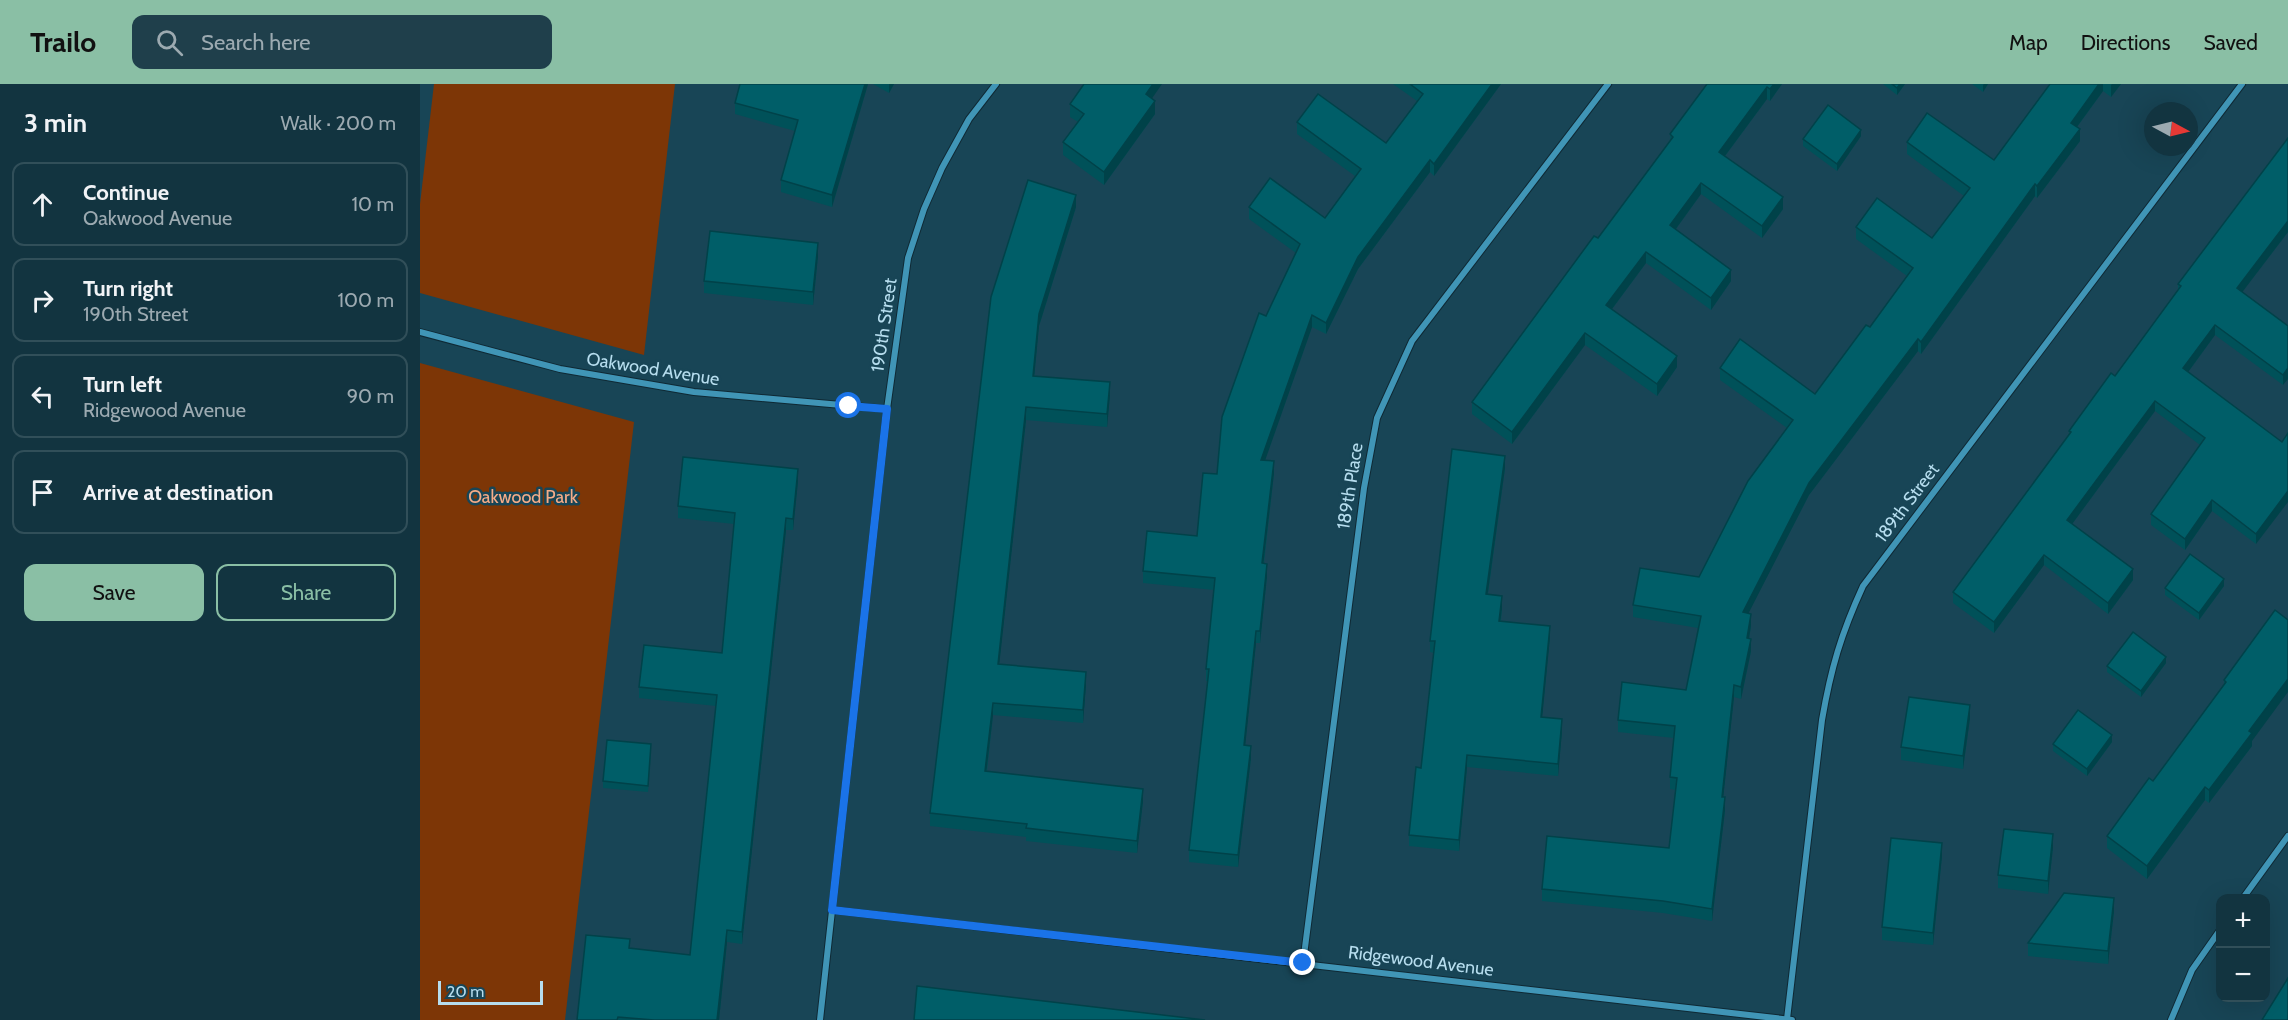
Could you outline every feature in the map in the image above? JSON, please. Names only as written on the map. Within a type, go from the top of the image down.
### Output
[{"type":"street","name":"190th Street","points":[[820,1020],[887,409],[908,258],[924,209],[942,168],[969,119],[996,84]]},
{"type":"street","name":"189th Place","points":[[1303,963],[1362,500],[1377,418],[1413,341],[1608,84]]},
{"type":"street","name":"189th Street","points":[[1786,1019],[1828,684],[1837,648],[1863,586],[2242,84]]},
{"type":"street","name":"Oakwood Avenue","points":[[420,332],[560,369],[683,390],[887,409]]},
{"type":"street","points":[[2246,894],[2288,836]]},
{"type":"street","name":"Ridgewood Avenue","points":[[832,910],[1792,1020]]},
{"type":"street","points":[[2170,1020],[2192,970],[2216,936]]},
{"type":"green space","points":[[434,84],[675,84],[644,355],[420,293],[420,204]]},
{"type":"green space","name":"Oakwood Park","points":[[420,363],[634,422],[565,1020],[420,1020]]},
{"type":"building","points":[[740,84],[865,84],[832,195],[781,180],[798,120],[735,103]]},
{"type":"building","points":[[1084,84],[1153,84],[1146,94],[1155,101],[1104,172],[1063,142],[1084,114],[1070,104]]},
{"type":"building","points":[[1410,84],[1492,84],[1434,164],[1430,160],[1358,257],[1326,323],[1312,315],[1261,460],[1274,461],[1262,563],[1267,564],[1260,631],[1256,631],[1244,745],[1251,746],[1238,855],[1189,850],[1209,669],[1206,669],[1215,578],[1143,571],[1147,531],[1197,536],[1203,473],[1217,474],[1222,417],[1259,313],[1266,316],[1300,244],[1249,207],[1270,178],[1325,218],[1361,169],[1297,122],[1318,94],[1386,143],[1423,94]]},
{"type":"building","points":[[1707,84],[1774,84],[1770,89],[1767,87],[1719,152],[1783,197],[1762,226],[1701,183],[1670,225],[1731,270],[1711,298],[1646,252],[1606,305],[1677,356],[1657,384],[1585,333],[1512,432],[1472,402],[1594,236],[1598,238],[1673,137],[1670,134]]},
{"type":"building","points":[[2050,84],[2099,84],[2071,123],[2080,129],[2037,186],[2035,184],[1921,342],[1918,339],[1809,483],[1743,612],[1751,614],[1747,638],[1751,639],[1741,687],[1734,685],[1722,797],[1725,797],[1712,909],[1663,901],[1542,889],[1547,836],[1669,848],[1677,778],[1670,777],[1675,726],[1618,720],[1622,682],[1686,690],[1701,616],[1633,605],[1640,568],[1699,577],[1748,481],[1793,420],[1720,368],[1740,339],[1815,394],[1866,325],[1870,327],[1913,268],[1856,227],[1877,198],[1932,238],[1970,188],[1907,142],[1927,113],[1994,160]]},
{"type":"building","points":[[1828,105],[1861,130],[1837,164],[1803,139]]},
{"type":"building","points":[[2288,138],[2288,221],[2237,288],[2288,326],[2288,368],[2283,375],[2215,325],[2183,368],[2282,442],[2288,433],[2288,491],[2256,534],[2212,500],[2185,539],[2151,514],[2205,438],[2155,401],[2067,520],[2133,569],[2108,603],[2044,555],[1994,622],[1953,592],[2071,432],[2069,431],[2111,373],[2115,376],[2181,286],[2178,284]]},
{"type":"building","points":[[1028,180],[1076,195],[1039,314],[1033,376],[1110,382],[1107,414],[1026,407],[998,664],[1086,672],[1083,710],[993,703],[985,771],[1143,789],[1137,841],[1026,828],[1027,824],[930,813],[991,297]]},
{"type":"building","points":[[710,231],[818,243],[813,292],[704,281]]},
{"type":"building","points":[[1452,449],[1505,456],[1486,594],[1502,596],[1499,621],[1550,626],[1541,717],[1562,719],[1558,764],[1467,755],[1459,840],[1409,835],[1416,767],[1421,768],[1435,641],[1430,641]]},
{"type":"building","points":[[683,457],[798,469],[793,519],[786,518],[742,932],[727,930],[717,1020],[654,1020],[618,1017],[617,1020],[577,1020],[586,935],[630,939],[629,948],[690,955],[717,695],[639,687],[644,645],[722,653],[735,513],[678,506]]},
{"type":"building","points":[[2190,554],[2224,579],[2199,613],[2165,588]]},
{"type":"building","points":[[2275,610],[2288,620],[2288,679],[2249,731],[2252,733],[2209,790],[2205,787],[2147,866],[2107,836],[2149,778],[2153,781],[2226,682],[2224,680]]},
{"type":"building","points":[[2133,632],[2166,657],[2141,691],[2107,666]]},
{"type":"building","points":[[1909,697],[1970,705],[1963,756],[1901,747]]},
{"type":"building","points":[[2078,710],[2112,735],[2087,769],[2053,744]]},
{"type":"building","points":[[607,740],[651,744],[648,786],[603,781]]},
{"type":"building","points":[[2004,829],[2053,834],[2048,881],[1998,875]]},
{"type":"building","points":[[1891,838],[1942,843],[1933,933],[1882,927]]},
{"type":"building","points":[[2064,893],[2114,898],[2108,951],[2028,943]]},
{"type":"building","points":[[2288,978],[2288,1020],[2262,1020]]},
{"type":"building","points":[[917,986],[1205,1020],[914,1020]]},
{"type":"route","points":[[849,406],[887,409],[832,910],[1303,963]]}]
